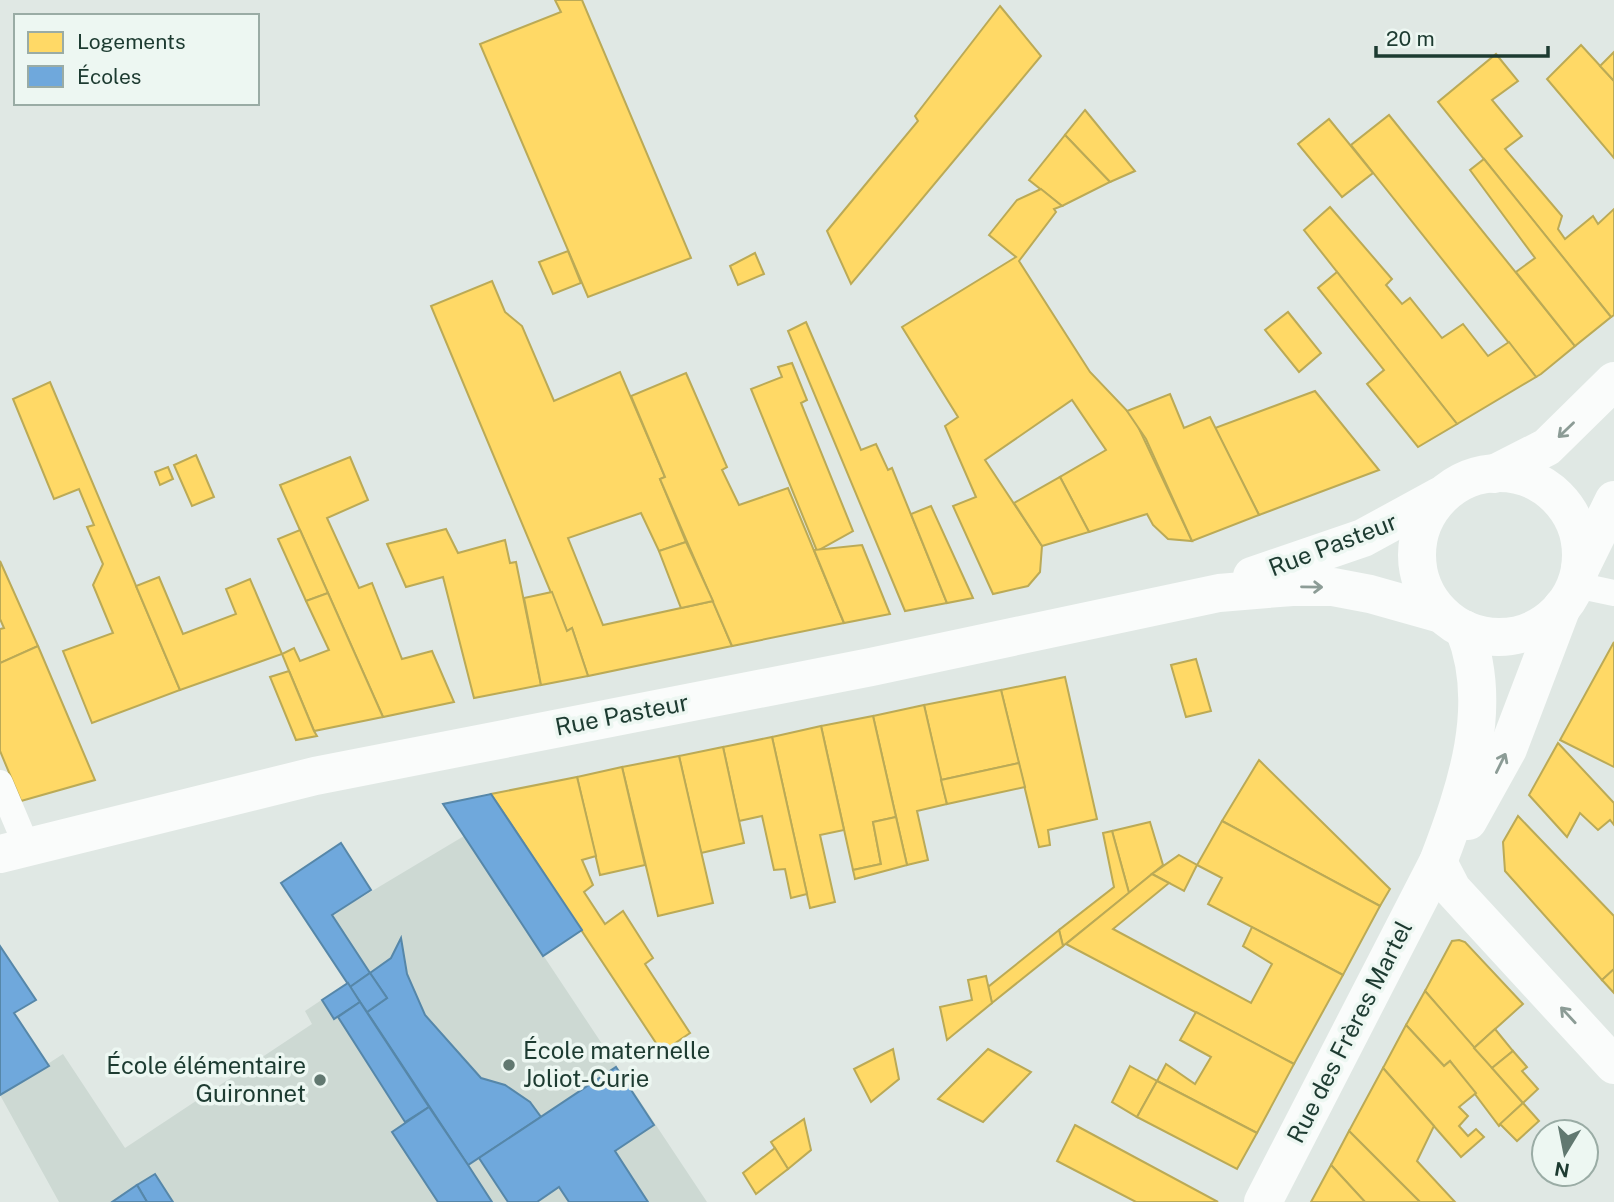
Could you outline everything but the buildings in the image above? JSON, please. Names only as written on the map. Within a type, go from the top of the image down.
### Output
[{"type":"street","points":[[1494,474],[1547,447],[1614,382]]},
{"type":"street","points":[[1508,473],[1534,481],[1556,496],[1577,531],[1572,587],[1542,625],[1516,635],[1490,637],[1452,622],[1420,579],[1417,553],[1422,526],[1445,493],[1468,479],[1494,474],[1508,473]]},
{"type":"street","name":"Rue Pasteur","points":[[1219,593],[1252,576],[1363,538],[1399,522],[1445,493]]},
{"type":"street","name":"Rue des Frères Martel","points":[[1438,862],[1468,821],[1504,758],[1572,587],[1614,500]]},
{"type":"street","name":"Rue Pasteur","points":[[13,850],[170,809],[354,768],[871,667],[1219,593],[1292,587],[1333,587],[1370,594],[1452,622]]},
{"type":"street","name":"Rue des Frères Martel","points":[[1263,1202],[1438,862],[1457,813],[1471,758],[1478,704],[1474,653],[1452,622]]},
{"type":"street","points":[[1438,862],[1452,889],[1614,1065]]},
{"type":"lane","points":[[1572,587],[1614,593]]},
{"type":"lane","name":"Rue Pasteur","points":[[0,783],[13,850]]},
{"type":"shaded area","points":[[464,836],[707,1202],[59,1202],[0,1095],[63,1054],[125,1148],[312,1024],[305,1011],[347,983],[332,915]]},
{"type":"place","name":"École maternelle Joliot-Curie","points":[[509,1065]]},
{"type":"place","name":"École élémentaire Guironnet","points":[[320,1080]]}]
